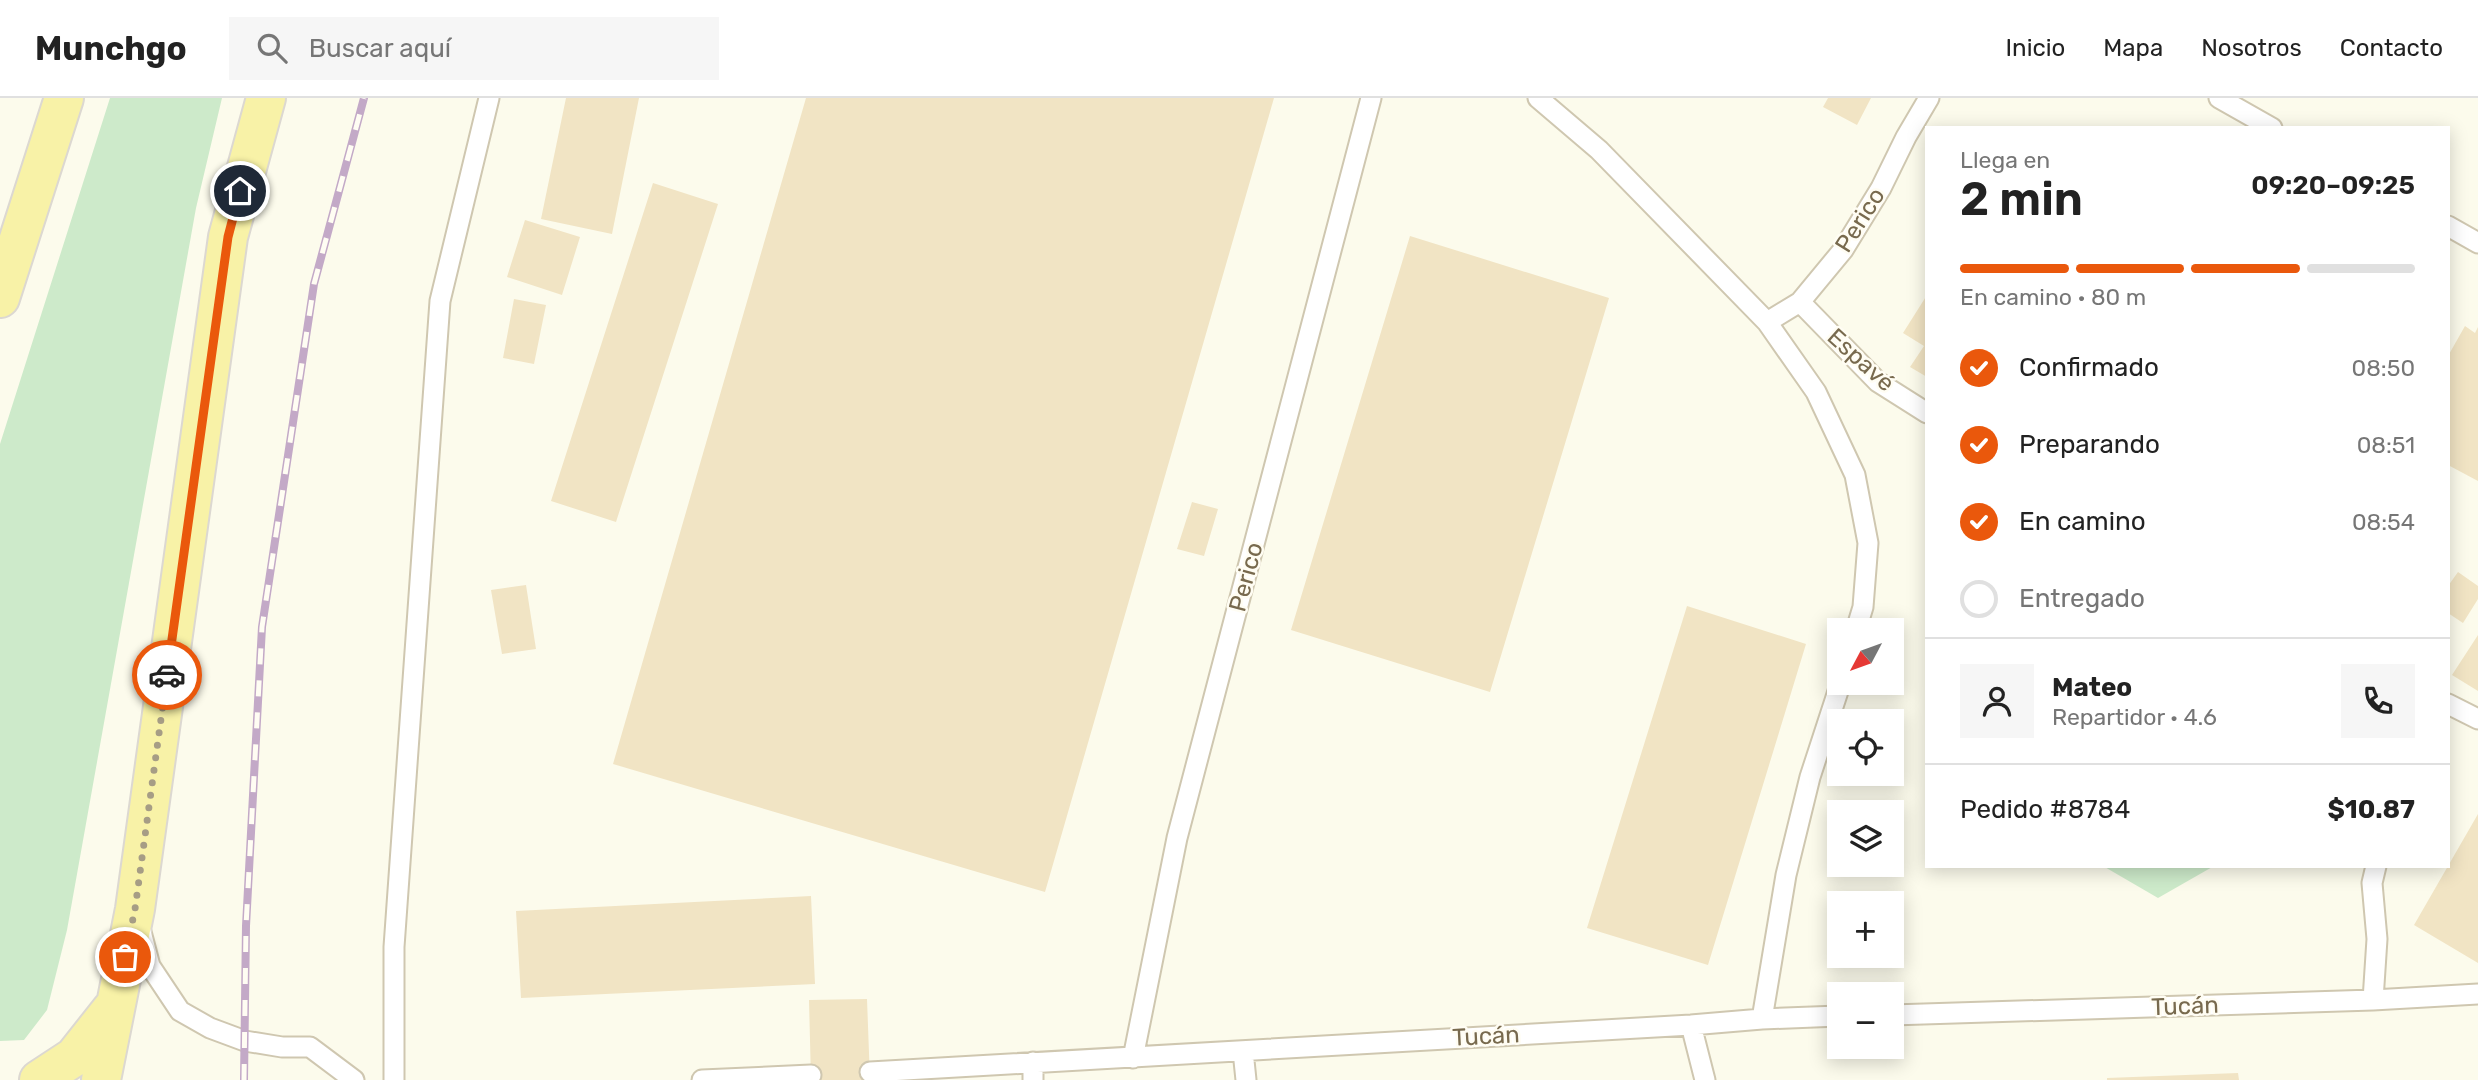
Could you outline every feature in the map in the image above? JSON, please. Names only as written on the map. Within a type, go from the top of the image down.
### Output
[{"type":"main road","points":[[0,298],[64,98]]},
{"type":"main road","points":[[101,1080],[135,909],[228,237],[266,98]]},
{"type":"main road","points":[[39,1080],[74,1057],[116,1004]]},
{"type":"lane","points":[[394,1080],[394,947],[440,301],[489,98]]},
{"type":"lane","name":"Perico","points":[[1133,1058],[1177,838],[1371,98]]},
{"type":"lane","points":[[1538,98],[1599,150],[1767,322],[1816,392],[1855,475],[1868,543],[1863,607],[1860,618]]},
{"type":"lane","name":"Perico","points":[[1767,322],[1800,302],[1843,250],[1881,188],[1906,136],[1929,98]]},
{"type":"lane","points":[[2219,98],[2269,126]]},
{"type":"lane","points":[[2450,227],[2478,243]]},
{"type":"lane","name":"Espavé","points":[[1800,302],[1878,382],[1925,412]]},
{"type":"lane","points":[[1762,1018],[1786,875],[1810,777],[1837,695]]},
{"type":"lane","points":[[2450,705],[2478,719]]},
{"type":"lane","points":[[2373,1000],[2377,939],[2372,883],[2376,868]]},
{"type":"lane","points":[[135,909],[150,966],[180,1011],[210,1028],[245,1041],[282,1047],[310,1047],[354,1080]]},
{"type":"lane","name":"Tucán","points":[[1904,1015],[2478,995]]},
{"type":"lane","name":"Tucán","points":[[870,1072],[1033,1071],[1133,1058],[1691,1025],[1762,1018],[1827,1016]]},
{"type":"lane","points":[[1691,1025],[1705,1080]]},
{"type":"lane","points":[[1243,1051],[1246,1080]]},
{"type":"lane","points":[[702,1080],[811,1075]]},
{"type":"green space","points":[[110,98],[222,98],[196,208],[67,930],[47,1010],[24,1040],[0,1041],[0,444]]},
{"type":"green space","points":[[2106,868],[2210,868],[2158,898]]},
{"type":"building","points":[[566,98],[639,98],[612,234],[541,219]]},
{"type":"building","points":[[806,98],[1274,98],[1045,892],[613,764]]},
{"type":"building","points":[[1828,98],[1871,98],[1857,125],[1823,107]]},
{"type":"building","points":[[653,183],[718,204],[616,522],[551,501]]},
{"type":"building","points":[[525,220],[580,237],[562,295],[507,277]]},
{"type":"building","points":[[1410,236],[1609,298],[1490,692],[1291,630]]},
{"type":"building","points":[[1925,298],[1925,376],[1910,367],[1924,346],[1903,333]]},
{"type":"building","points":[[514,299],[546,305],[534,364],[503,358]]},
{"type":"building","points":[[2465,326],[2475,333],[2478,327],[2478,481],[2450,466],[2450,352]]},
{"type":"building","points":[[1192,502],[1218,509],[1204,556],[1177,549]]},
{"type":"building","points":[[2458,572],[2478,586],[2478,599],[2463,623],[2450,614],[2450,583]]},
{"type":"building","points":[[526,585],[536,649],[502,654],[491,590]]},
{"type":"building","points":[[1687,606],[1806,644],[1708,965],[1587,928]]},
{"type":"building","points":[[2478,635],[2478,691],[2452,675]]},
{"type":"building","points":[[2478,814],[2478,963],[2414,925],[2447,868],[2450,868],[2450,863]]},
{"type":"building","points":[[811,896],[815,984],[521,998],[516,911]]},
{"type":"building","points":[[867,999],[870,1080],[811,1080],[809,1000]]},
{"type":"building","points":[[2238,1073],[2239,1080],[2107,1080],[2107,1078]]},
{"type":"railway","points":[[244,1080],[246,926],[262,627],[314,284],[364,98]]},
{"type":"way so far","points":[[125,957],[135,909],[167,675]]},
{"type":"route","points":[[167,675],[228,237],[240,191]]}]
